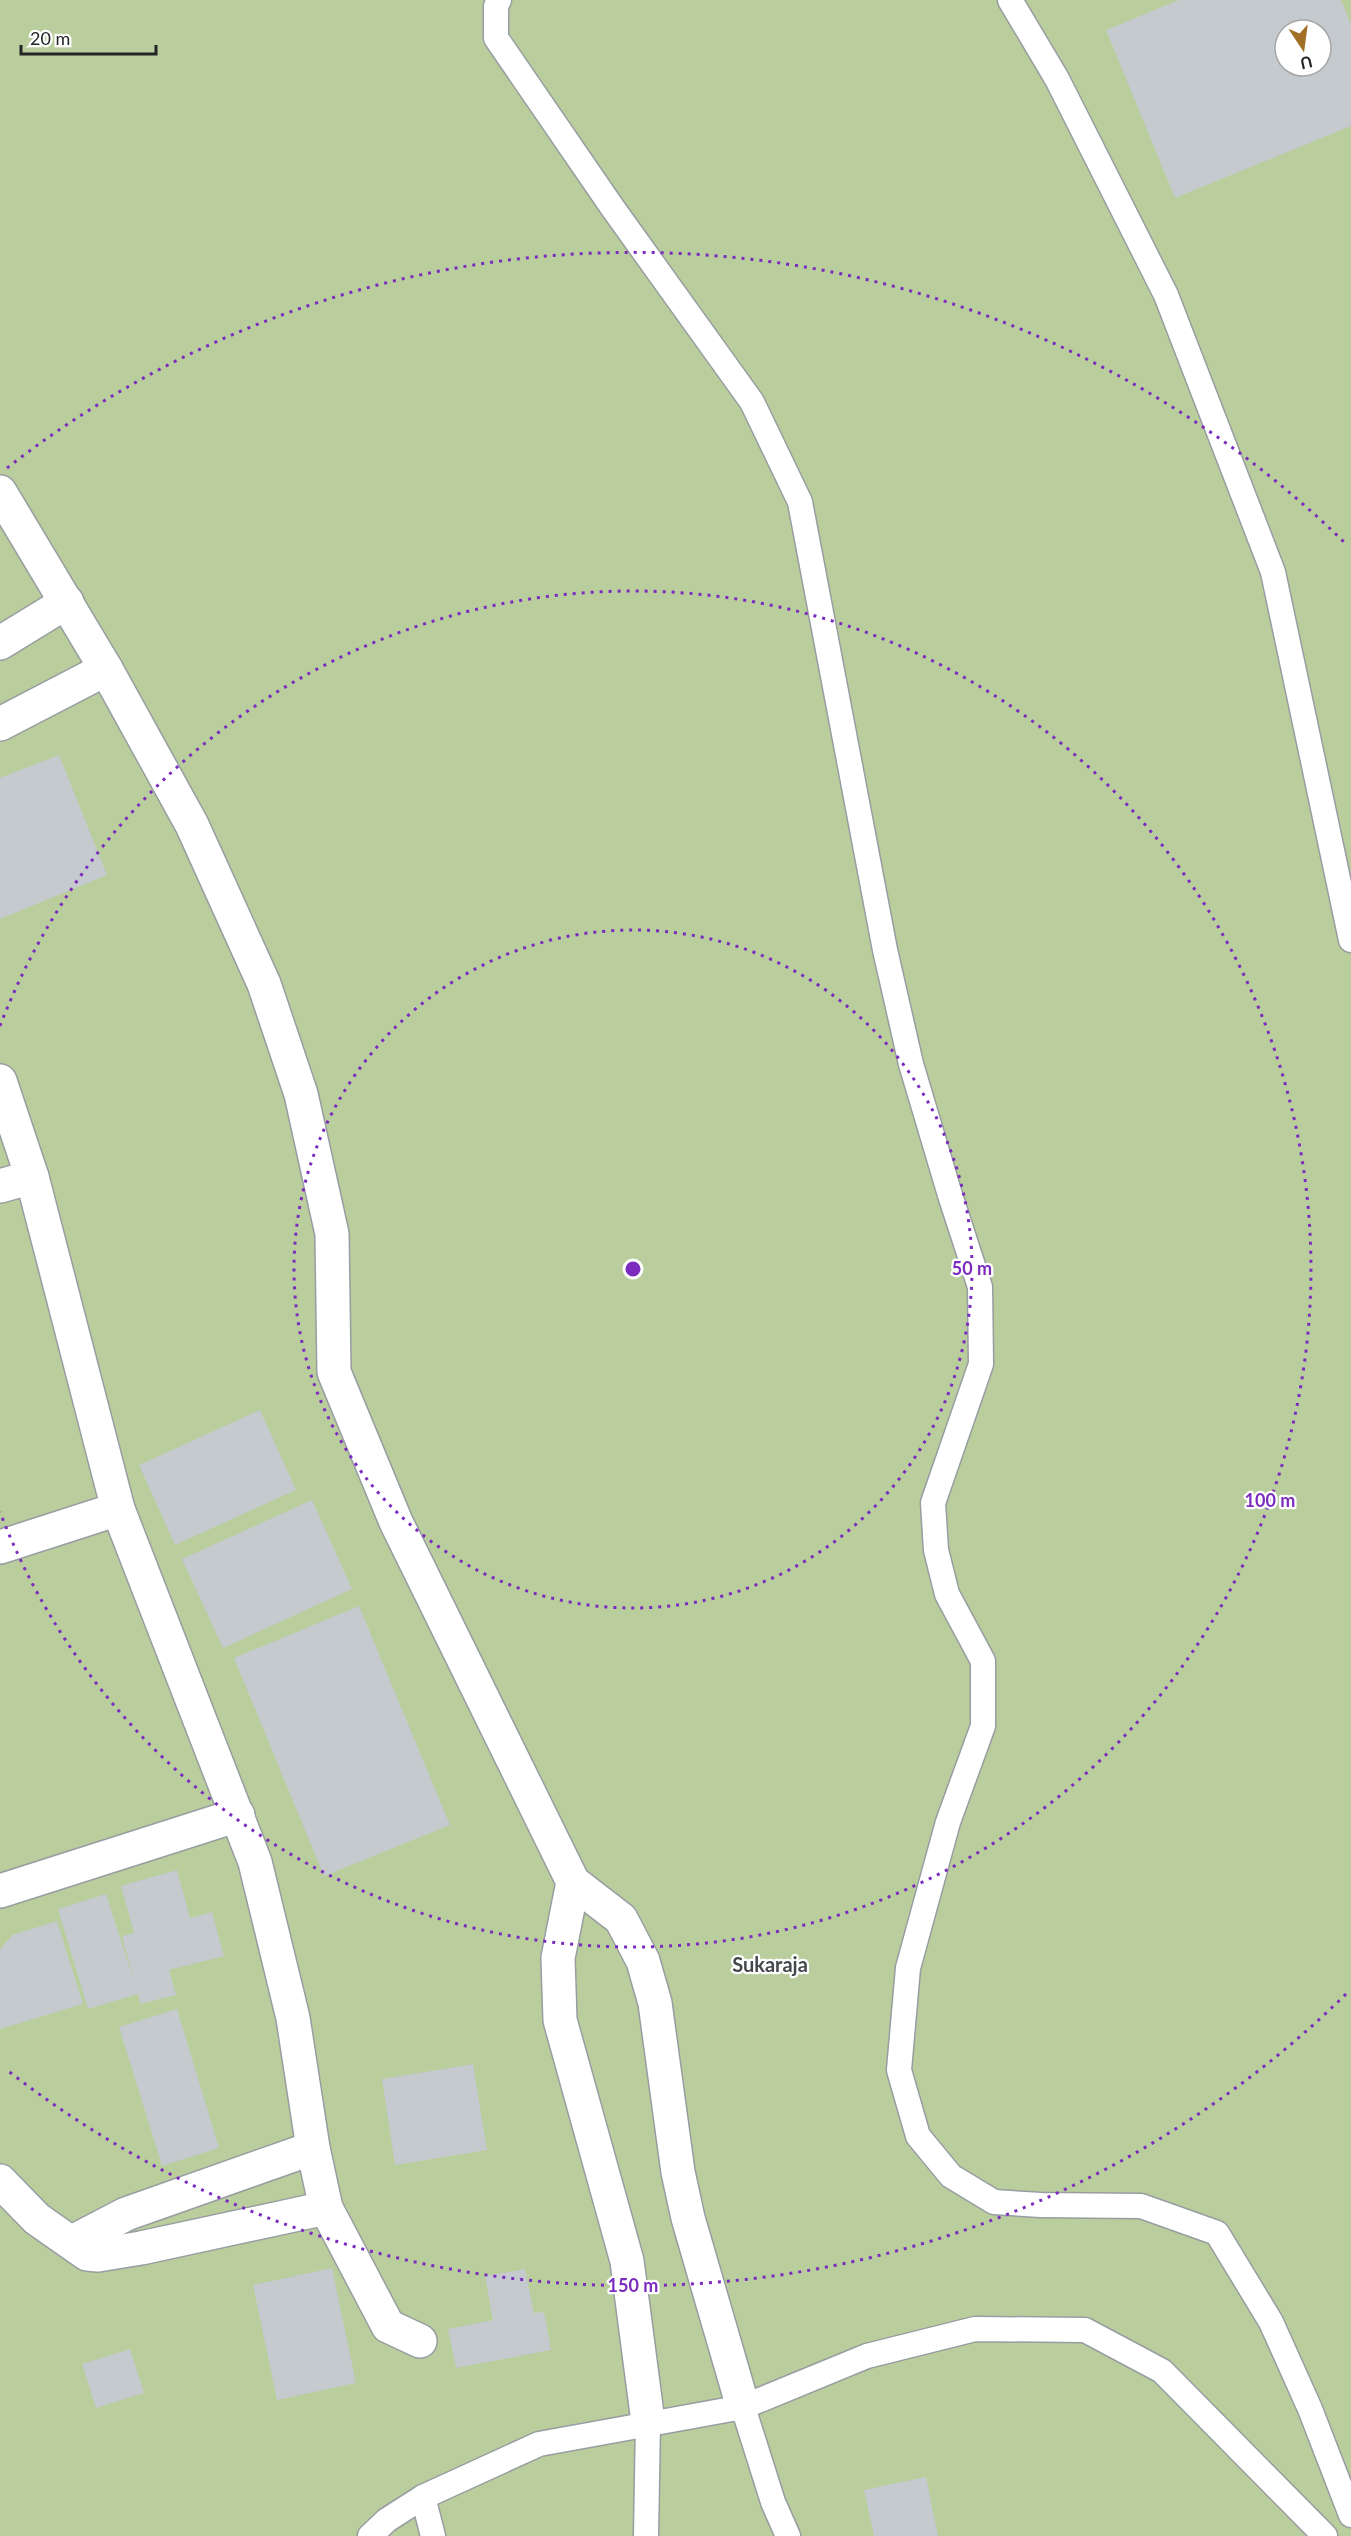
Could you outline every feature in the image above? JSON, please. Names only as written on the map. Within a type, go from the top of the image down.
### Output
[{"type":"street","points":[[0,492],[106,669],[192,825],[264,984],[301,1094],[332,1234],[334,1372],[396,1522],[573,1882],[621,1919],[643,1961],[655,2003],[680,2183],[743,2407]]},
{"type":"street","points":[[0,643],[67,602]]},
{"type":"street","points":[[0,724],[106,669]]},
{"type":"street","points":[[0,1081],[32,1177],[118,1509],[255,1862],[293,2018],[313,2148],[326,2208],[388,2326],[420,2341]]},
{"type":"street","points":[[0,1186],[32,1177]]},
{"type":"street","points":[[0,1547],[118,1509]]},
{"type":"street","points":[[0,1891],[238,1815]]},
{"type":"street","points":[[573,1882],[558,1958],[560,2020],[627,2261],[648,2422]]},
{"type":"street","points":[[79,2248],[80,2238],[126,2214],[313,2148]]},
{"type":"street","points":[[0,2181],[37,2219],[87,2254],[98,2255],[326,2208]]},
{"type":"lane","points":[[499,0],[496,6],[496,38],[612,207],[752,402],[800,502],[885,950],[911,1064],[980,1287],[981,1364],[933,1503],[936,1550],[946,1594],[983,1660],[983,1726],[948,1822],[908,1968],[899,2070],[918,2136],[951,2176],[994,2202],[1141,2206],[1217,2233],[1271,2322],[1310,2409],[1351,2515]]},
{"type":"lane","points":[[1010,0],[1057,79],[1166,295],[1273,572],[1351,940]]},
{"type":"lane","points":[[370,2536],[387,2520],[423,2497],[540,2444],[648,2422],[743,2407],[867,2356],[975,2329],[1085,2330],[1162,2371],[1325,2536]]},
{"type":"lane","points":[[743,2407],[773,2502],[788,2536]]},
{"type":"lane","points":[[646,2536],[648,2422]]},
{"type":"lane","points":[[423,2497],[433,2536]]},
{"type":"green space","points":[[0,0],[1351,0],[1351,2536],[0,2536]]},
{"type":"building","points":[[1179,0],[1341,0],[1351,24],[1351,126],[1175,198],[1106,30]]},
{"type":"building","points":[[59,755],[107,875],[0,919],[0,778]]},
{"type":"building","points":[[260,1410],[296,1490],[175,1545],[139,1465]]},
{"type":"building","points":[[312,1500],[352,1589],[223,1648],[182,1559]]},
{"type":"building","points":[[359,1606],[450,1825],[324,1876],[234,1658]]},
{"type":"building","points":[[177,1870],[190,1918],[212,1912],[224,1956],[169,1970],[176,1995],[140,2004],[138,1994],[88,2009],[58,1909],[106,1894],[134,1981],[122,1936],[134,1933],[121,1886]]},
{"type":"building","points":[[57,1921],[83,2004],[0,2029],[0,1950],[12,1935]]},
{"type":"building","points":[[177,2009],[219,2148],[162,2166],[119,2027]]},
{"type":"building","points":[[473,2064],[487,2150],[395,2165],[382,2079]]},
{"type":"building","points":[[332,2268],[356,2383],[277,2400],[253,2285]]},
{"type":"building","points":[[525,2269],[534,2313],[544,2312],[551,2350],[456,2368],[448,2329],[493,2320],[485,2276]]},
{"type":"building","points":[[130,2349],[144,2393],[96,2408],[82,2364]]},
{"type":"building","points":[[926,2477],[938,2536],[874,2536],[864,2490]]},
{"type":"district","name":"Sukaraja","points":[[770,1964]]}]
